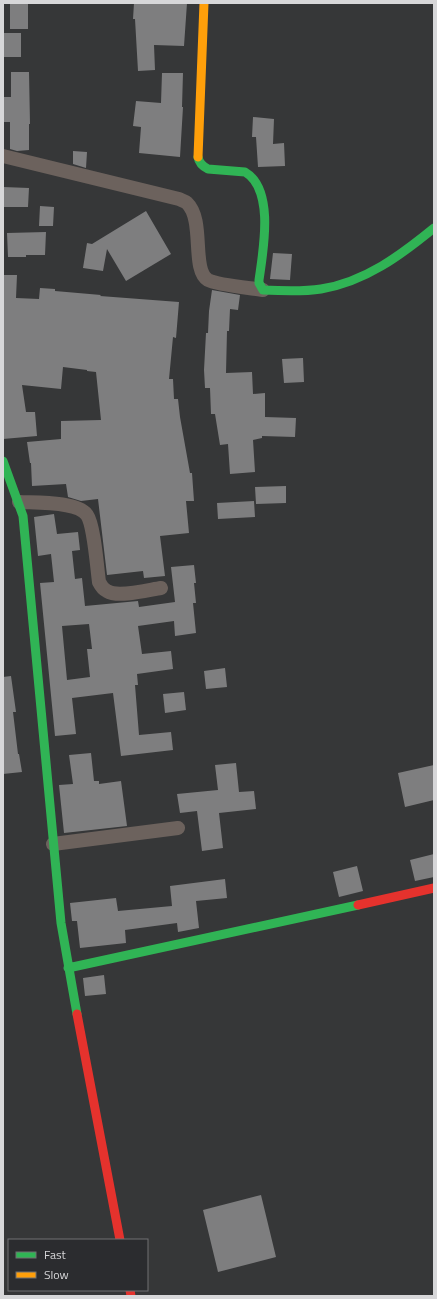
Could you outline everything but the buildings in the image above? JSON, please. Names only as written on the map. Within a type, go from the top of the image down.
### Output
[{"type":"street","points":[[204,3],[198,149],[199,162],[202,166],[214,170],[245,172],[256,184],[261,198],[265,226],[259,280],[263,290]]},
{"type":"street","points":[[3,156],[187,202],[195,217],[202,274],[214,283],[278,291],[307,290],[330,287],[354,279],[384,265],[409,249],[434,228]]},
{"type":"street","points":[[3,461],[23,516],[61,923],[68,968],[120,1239]]},
{"type":"street","points":[[19,502],[73,507],[80,509],[87,515],[91,526],[99,582],[107,591],[124,594],[161,588]]},
{"type":"street","points":[[54,844],[178,828]]},
{"type":"street","points":[[68,968],[434,888]]},
{"type":"traffic: fast","points":[[198,157],[201,164],[208,169],[245,172],[254,181],[260,192],[264,206],[265,222],[263,253],[259,280],[263,290],[314,290],[353,280],[382,266],[409,248],[434,228]]},
{"type":"traffic: fast","points":[[3,461],[23,516],[61,923],[77,1014]]},
{"type":"traffic: fast","points":[[68,968],[358,905]]},
{"type":"traffic: slow","points":[[198,157],[204,3]]},
{"type":"traffic: jam","points":[[358,905],[434,888]]},
{"type":"traffic: jam","points":[[77,1014],[120,1239]]},
{"type":"traffic: jam","points":[[130,1291],[131,1296]]}]
